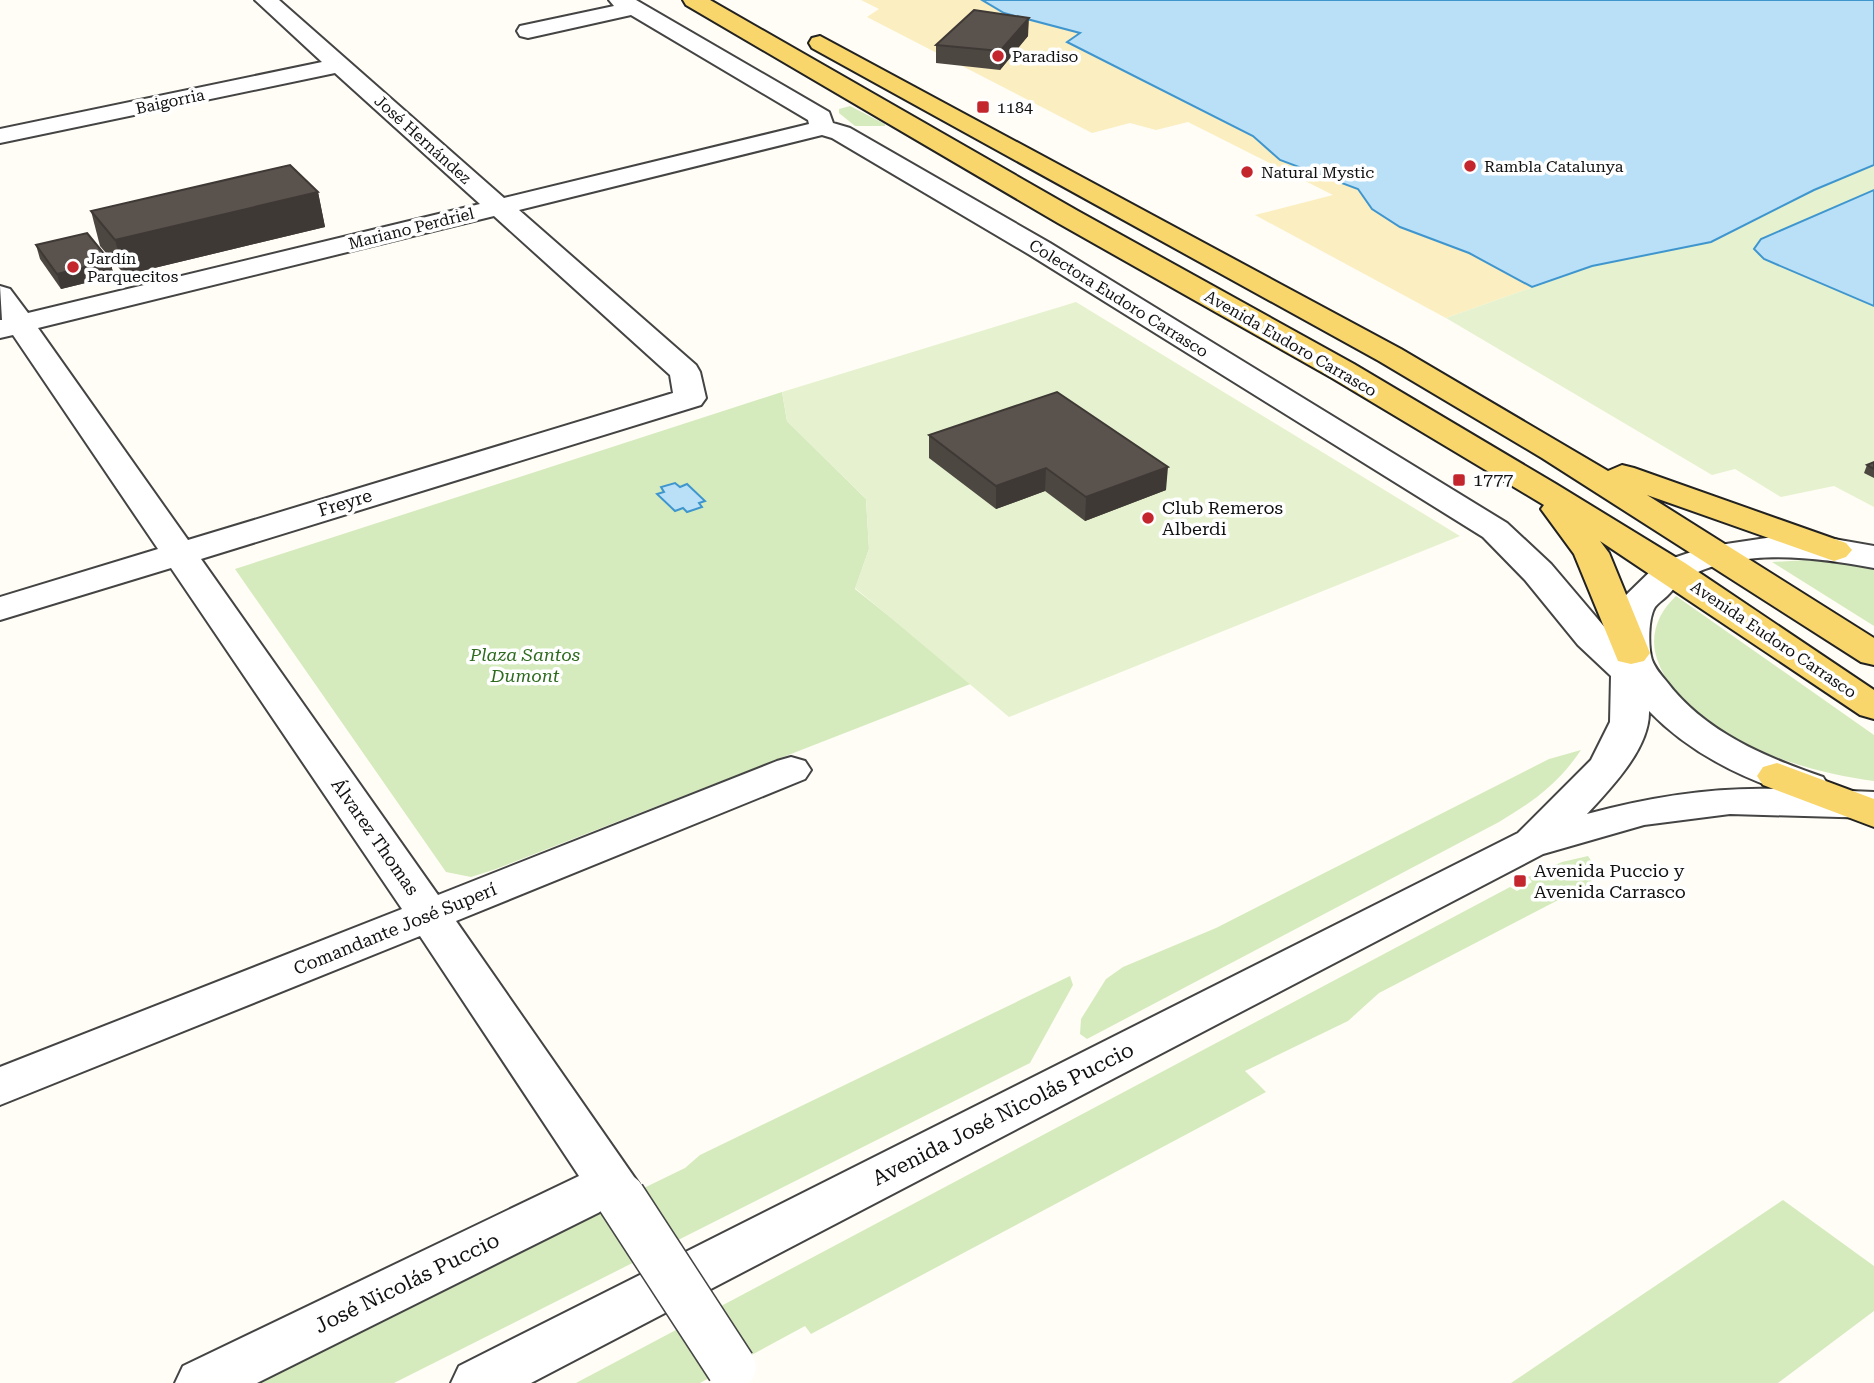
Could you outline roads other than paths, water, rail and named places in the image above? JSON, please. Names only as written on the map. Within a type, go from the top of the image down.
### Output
[{"type":"main road","name":"Avenida Eudoro Carrasco","points":[[694,0],[1343,371],[1544,491],[1672,571],[1874,707]]},
{"type":"main road","name":"Avenida Eudoro Carrasco","points":[[740,0],[1390,355],[1554,450],[1874,654]]},
{"type":"main road","points":[[1554,450],[1834,550]]},
{"type":"main road","points":[[1544,491],[1591,553],[1637,681]]},
{"type":"main road","points":[[1777,776],[1869,809]]},
{"type":"street","name":"José Hernández","points":[[266,0],[685,372],[690,398]]},
{"type":"street","points":[[528,31],[627,4]]},
{"type":"street","name":"Colectora Eudoro Carrasco","points":[[627,4],[828,126],[1040,249],[1494,530],[1538,572],[1591,637],[1637,681]]},
{"type":"street","name":"Baigorria","points":[[0,136],[340,65]]},
{"type":"street","name":"Mariano Perdriel","points":[[828,126],[835,104],[856,94]]},
{"type":"street","name":"Mariano Perdriel","points":[[7,316],[500,207],[828,126],[882,132],[911,126]]},
{"type":"street","name":"Álvarez Thomas","points":[[7,316],[179,554],[429,915],[616,1191],[736,1375]]},
{"type":"street","name":"Freyre","points":[[0,609],[690,398]]},
{"type":"street","points":[[1777,776],[1707,740],[1678,719],[1637,681],[1636,606],[1672,571],[1718,554],[1773,547],[1834,550],[1874,557]]},
{"type":"street","name":"Colectora Eudoro Carrasco","points":[[1591,637],[1637,681]]},
{"type":"street","name":"Avenida José Nicolás Puccio","points":[[1528,844],[1608,766],[1637,681]]},
{"type":"street","name":"Comandante José Superí","points":[[0,1087],[791,770]]},
{"type":"street","name":"Avenida José Nicolás Puccio","points":[[479,1383],[1528,844],[1643,812],[1730,801],[1869,809]]},
{"type":"street","name":"José Nicolás Puccio","points":[[203,1383],[616,1191]]},
{"type":"water","points":[[982,0],[1874,0],[1874,165],[1814,190],[1711,242],[1592,266],[1532,287],[1469,253],[1400,227],[1372,209],[1358,189],[1280,160],[1253,136],[1067,42],[1080,33],[1004,13]]},
{"type":"water","points":[[1874,190],[1874,306],[1764,259],[1754,249],[1761,239]]},
{"type":"water","points":[[675,483],[680,487],[687,484],[705,501],[699,503],[702,507],[687,512],[683,508],[675,511],[657,494],[664,492],[661,487]]},
{"type":"place","name":"Paradiso","points":[[998,56]]},
{"type":"place","name":"1184","points":[[983,107]]},
{"type":"place","name":"Rambla Catalunya","points":[[1470,166]]},
{"type":"place","name":"Natural Mystic","points":[[1247,172]]},
{"type":"place","name":"Jardín Parquecitos","points":[[73,267]]},
{"type":"place","name":"1777","points":[[1459,480]]},
{"type":"place","name":"Club Remeros Alberdi","points":[[1148,518]]},
{"type":"place","name":"Avenida Puccio y Avenida Carrasco","points":[[1520,881]]},
{"type":"park label","name":"Plaza Santos Dumont","points":[[525,665]]}]
